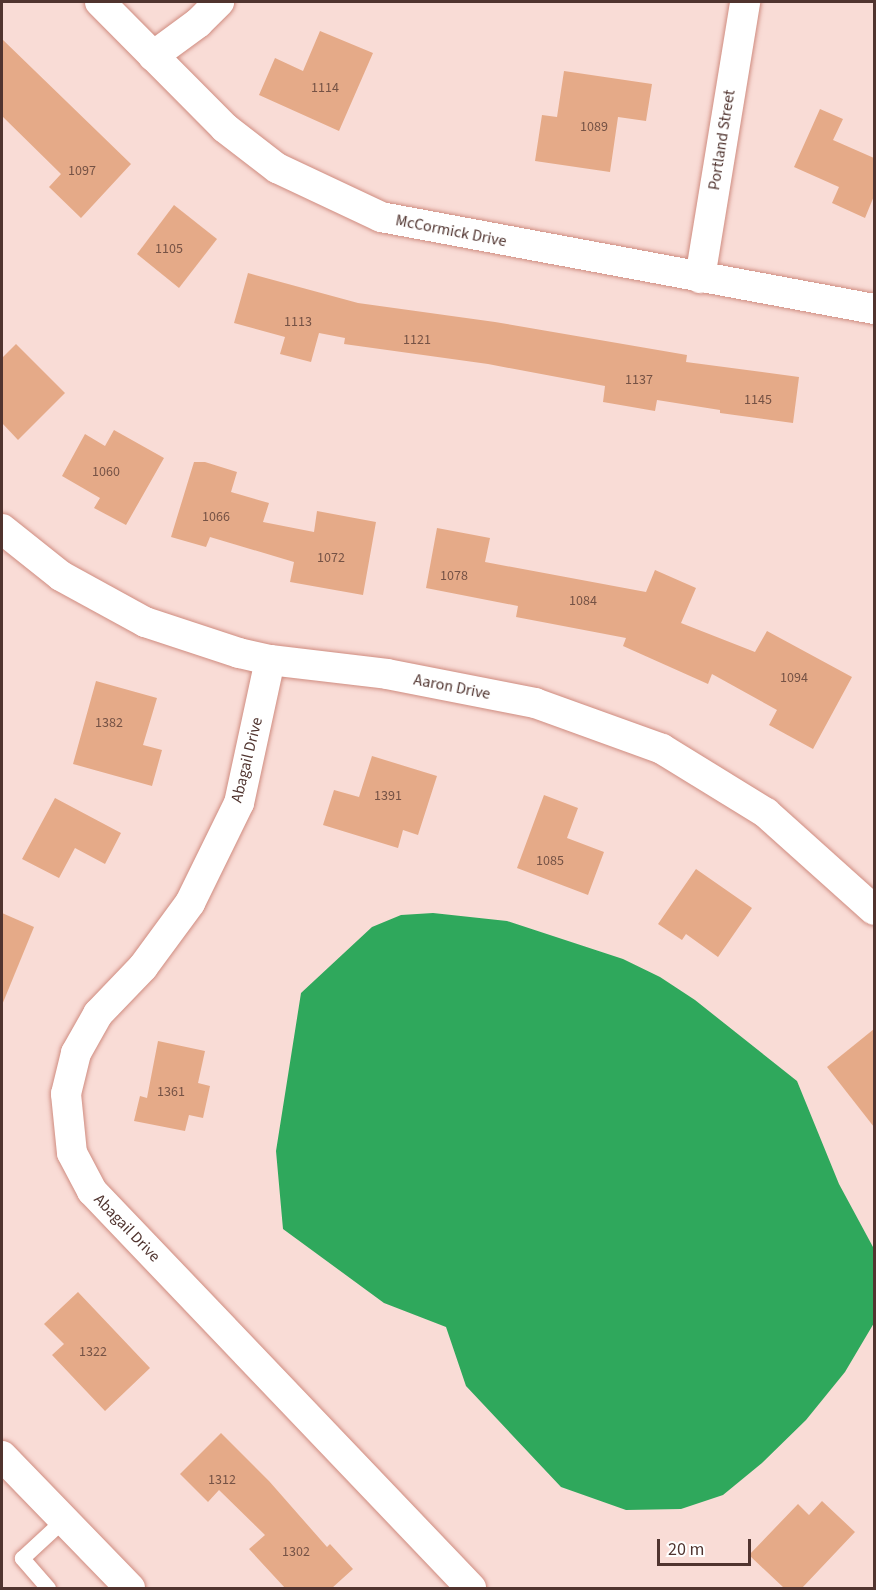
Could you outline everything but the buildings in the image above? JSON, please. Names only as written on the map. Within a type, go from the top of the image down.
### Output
[{"type":"street","name":"McCormick Drive","points":[[100,2],[225,128],[277,168],[381,217],[874,309]]},
{"type":"street","points":[[153,56],[198,23],[219,2]]},
{"type":"street","name":"Portland Street","points":[[700,278],[745,2]]},
{"type":"street","name":"Aaron Drive","points":[[2,529],[61,576],[145,622],[239,653],[270,660],[387,674],[535,703],[662,749],[766,813],[874,910]]},
{"type":"street","name":"Abagail Drive","points":[[270,660],[238,803],[190,903],[143,967],[98,1014],[76,1053],[66,1094],[72,1153],[92,1191],[471,1588]]},
{"type":"street","points":[[2,1456],[130,1588]]},
{"type":"lane","points":[[48,1588],[22,1558],[63,1520]]},
{"type":"shaded area","points":[[433,913],[507,921],[623,959],[660,977],[695,1000],[797,1081],[839,1184],[873,1247],[874,1323],[845,1372],[806,1420],[762,1463],[723,1495],[681,1509],[626,1510],[561,1487],[466,1386],[446,1327],[384,1303],[283,1229],[276,1151],[301,993],[372,927],[401,915]]}]
